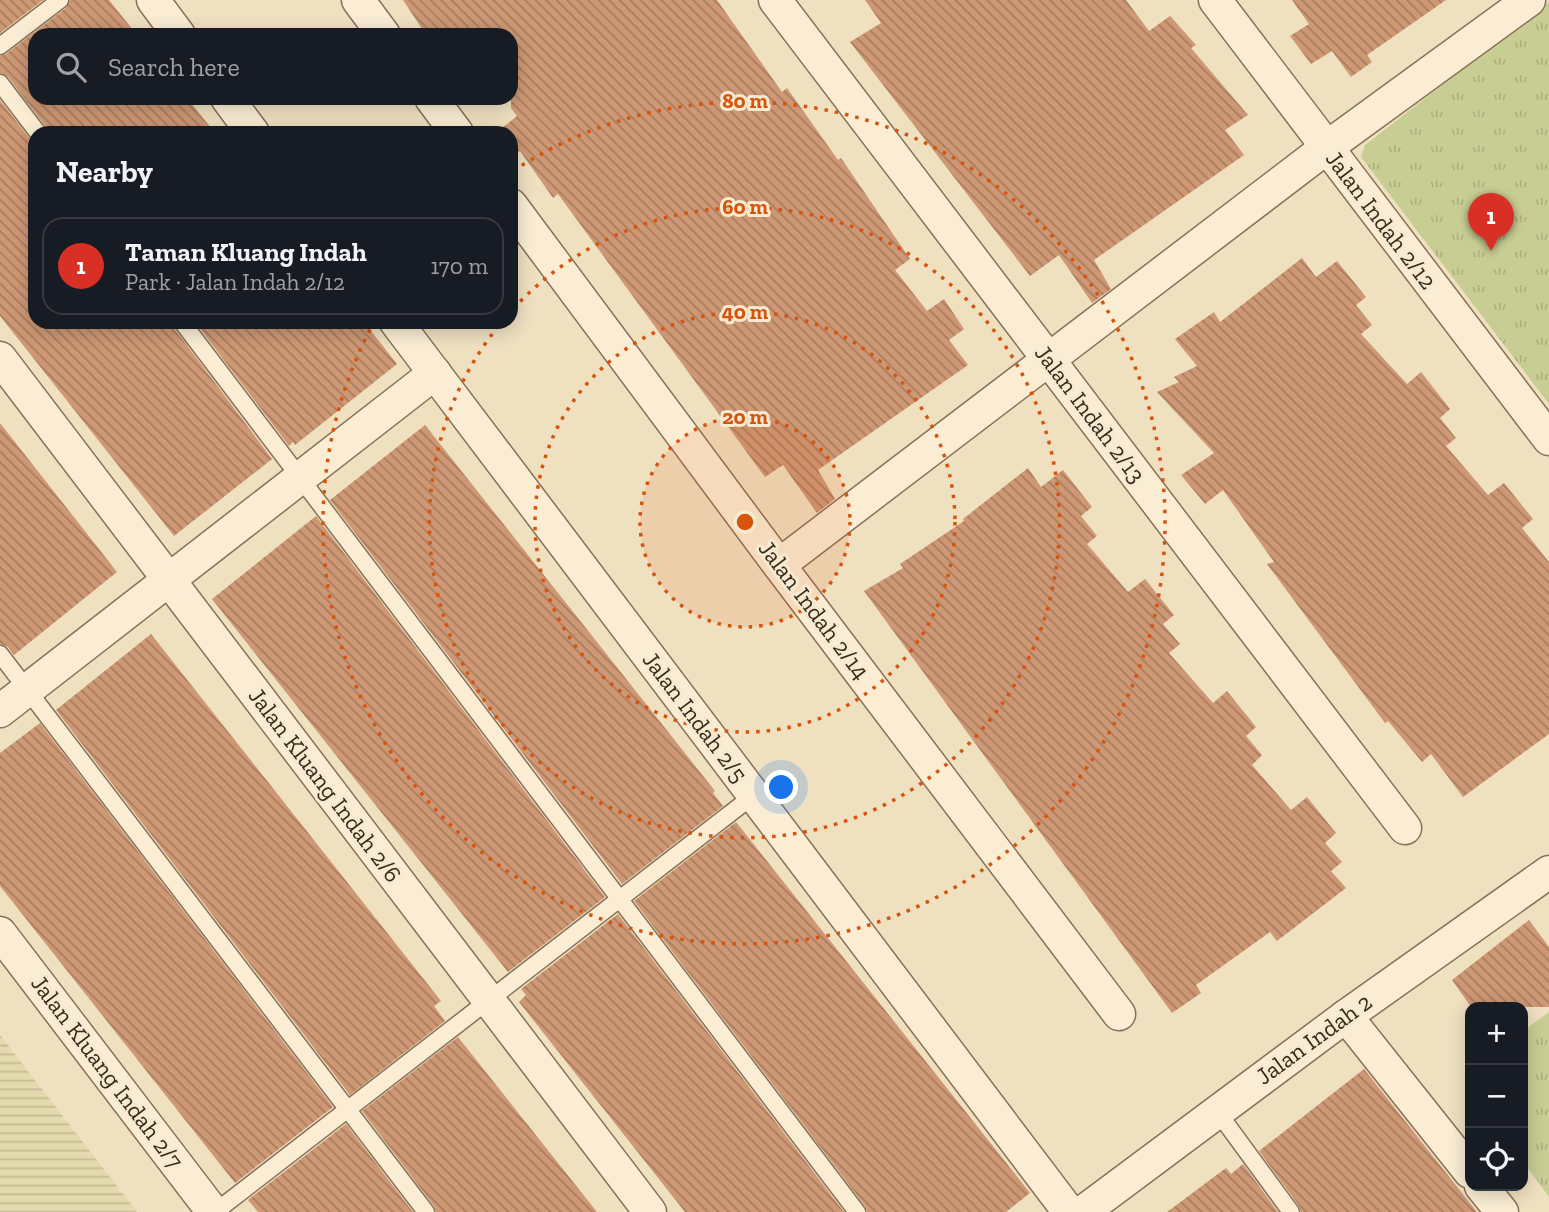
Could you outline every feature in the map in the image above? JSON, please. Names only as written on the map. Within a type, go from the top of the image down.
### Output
[{"type":"street","points":[[153,0],[174,28]]},
{"type":"street","points":[[358,0],[379,28]]},
{"type":"street","name":"Jalan Indah 2/13","points":[[775,0],[1405,828]]},
{"type":"street","name":"Jalan Indah 2/12","points":[[1214,0],[1549,439]]},
{"type":"street","points":[[779,565],[1326,148],[1529,0]]},
{"type":"street","points":[[232,105],[248,126]]},
{"type":"street","points":[[436,105],[452,126]]},
{"type":"street","name":"Jalan Indah 2/14","points":[[518,214],[1119,1014]]},
{"type":"street","name":"Jalan Indah 2/5","points":[[401,329],[1069,1212]]},
{"type":"street","name":"Jalan Kluang Indah 2/6","points":[[0,358],[650,1212]]},
{"type":"street","points":[[0,712],[435,373]]},
{"type":"street","name":"Jalan Indah 2","points":[[1083,1212],[1346,1016],[1549,872]]},
{"type":"street","name":"Jalan Kluang Indah 2/7","points":[[0,933],[214,1212]]},
{"type":"street","points":[[1346,1016],[1465,1166]]},
{"type":"street","points":[[1485,1191],[1502,1212]]},
{"type":"lane","points":[[0,46],[60,0]]},
{"type":"lane","points":[[0,83],[33,126]]},
{"type":"lane","points":[[187,329],[857,1212]]},
{"type":"lane","points":[[0,654],[426,1212]]},
{"type":"lane","points":[[214,1212],[754,795]]},
{"type":"lane","points":[[1217,1111],[1291,1212]]},
{"type":"shaded area","points":[[0,1035],[137,1212],[0,1212]]},
{"type":"green space","points":[[1549,2],[1549,404],[1361,157],[1365,145]]},
{"type":"green space","points":[[1549,1012],[1549,1197],[1528,1169],[1528,1027]]},
{"type":"building","points":[[0,0],[43,0],[0,33]]},
{"type":"building","points":[[70,0],[109,0],[131,28],[40,28],[66,8]]},
{"type":"building","points":[[403,0],[717,0],[782,92],[787,88],[838,160],[841,158],[910,259],[895,270],[927,311],[944,299],[964,329],[949,340],[968,365],[818,470],[835,499],[817,513],[783,465],[765,477],[558,194],[553,198],[520,151],[518,152],[518,126],[504,126],[517,116],[511,105],[518,105],[518,28],[421,28]]},
{"type":"building","points":[[865,0],[1126,0],[1149,31],[1170,16],[1196,45],[1191,48],[1248,115],[1225,130],[1244,155],[1094,260],[1111,289],[1092,303],[1059,255],[1030,276],[850,42],[881,23]]},
{"type":"building","points":[[1292,0],[1446,0],[1367,55],[1372,62],[1351,77],[1332,51],[1311,64],[1290,36],[1309,24]]},
{"type":"building","points":[[28,37],[28,103],[8,77],[0,73],[0,56]]},
{"type":"building","points":[[0,100],[28,136],[28,329],[175,329],[272,459],[174,536],[0,316]]},
{"type":"building","points":[[29,105],[193,105],[209,126],[45,126]]},
{"type":"building","points":[[1302,258],[1316,277],[1337,261],[1366,297],[1356,305],[1372,325],[1361,334],[1407,384],[1421,372],[1450,409],[1440,418],[1456,438],[1446,446],[1488,495],[1504,483],[1533,519],[1522,528],[1549,562],[1549,734],[1463,797],[1431,754],[1422,762],[1388,721],[1385,723],[1267,564],[1274,562],[1223,490],[1205,504],[1181,475],[1214,453],[1157,392],[1179,382],[1174,377],[1197,366],[1175,339],[1214,312],[1220,322]]},
{"type":"building","points":[[200,329],[370,329],[397,364],[295,445],[293,442],[289,446]]},
{"type":"building","points":[[0,423],[117,572],[14,655],[8,647],[0,644]]},
{"type":"building","points":[[425,425],[715,791],[713,793],[723,806],[622,884],[330,500]]},
{"type":"building","points":[[1028,468],[1041,487],[1063,470],[1092,507],[1081,516],[1097,536],[1087,544],[1128,592],[1145,579],[1174,615],[1163,624],[1180,644],[1169,653],[1213,703],[1227,691],[1256,727],[1246,736],[1262,755],[1252,765],[1291,810],[1307,797],[1336,833],[1325,843],[1342,862],[1331,871],[1346,888],[1277,941],[1270,932],[1196,985],[1201,993],[1172,1013],[864,591],[903,568],[900,564],[964,521],[963,519]]},
{"type":"building","points":[[316,516],[605,897],[508,972],[212,599]]},
{"type":"building","points":[[151,634],[441,1001],[434,1006],[445,1021],[350,1095],[56,710]]},
{"type":"building","points":[[40,723],[333,1107],[235,1183],[0,886],[0,753]]},
{"type":"building","points":[[736,822],[1030,1193],[1006,1212],[867,1212],[634,901]]},
{"type":"building","points":[[618,914],[844,1212],[685,1212],[519,1002],[526,995],[521,989]]},
{"type":"building","points":[[1529,920],[1549,947],[1549,1007],[1528,1007],[1528,1002],[1467,1002],[1452,980]]},
{"type":"building","points":[[458,1037],[597,1212],[436,1212],[362,1111]]},
{"type":"building","points":[[1364,1069],[1477,1212],[1301,1212],[1259,1151]]},
{"type":"building","points":[[346,1124],[413,1212],[258,1212],[248,1200]]},
{"type":"building","points":[[1243,1164],[1278,1212],[1167,1212],[1226,1168],[1231,1174]]},
{"type":"place","name":"Taman Kluang Indah","points":[[1491,251]]}]
